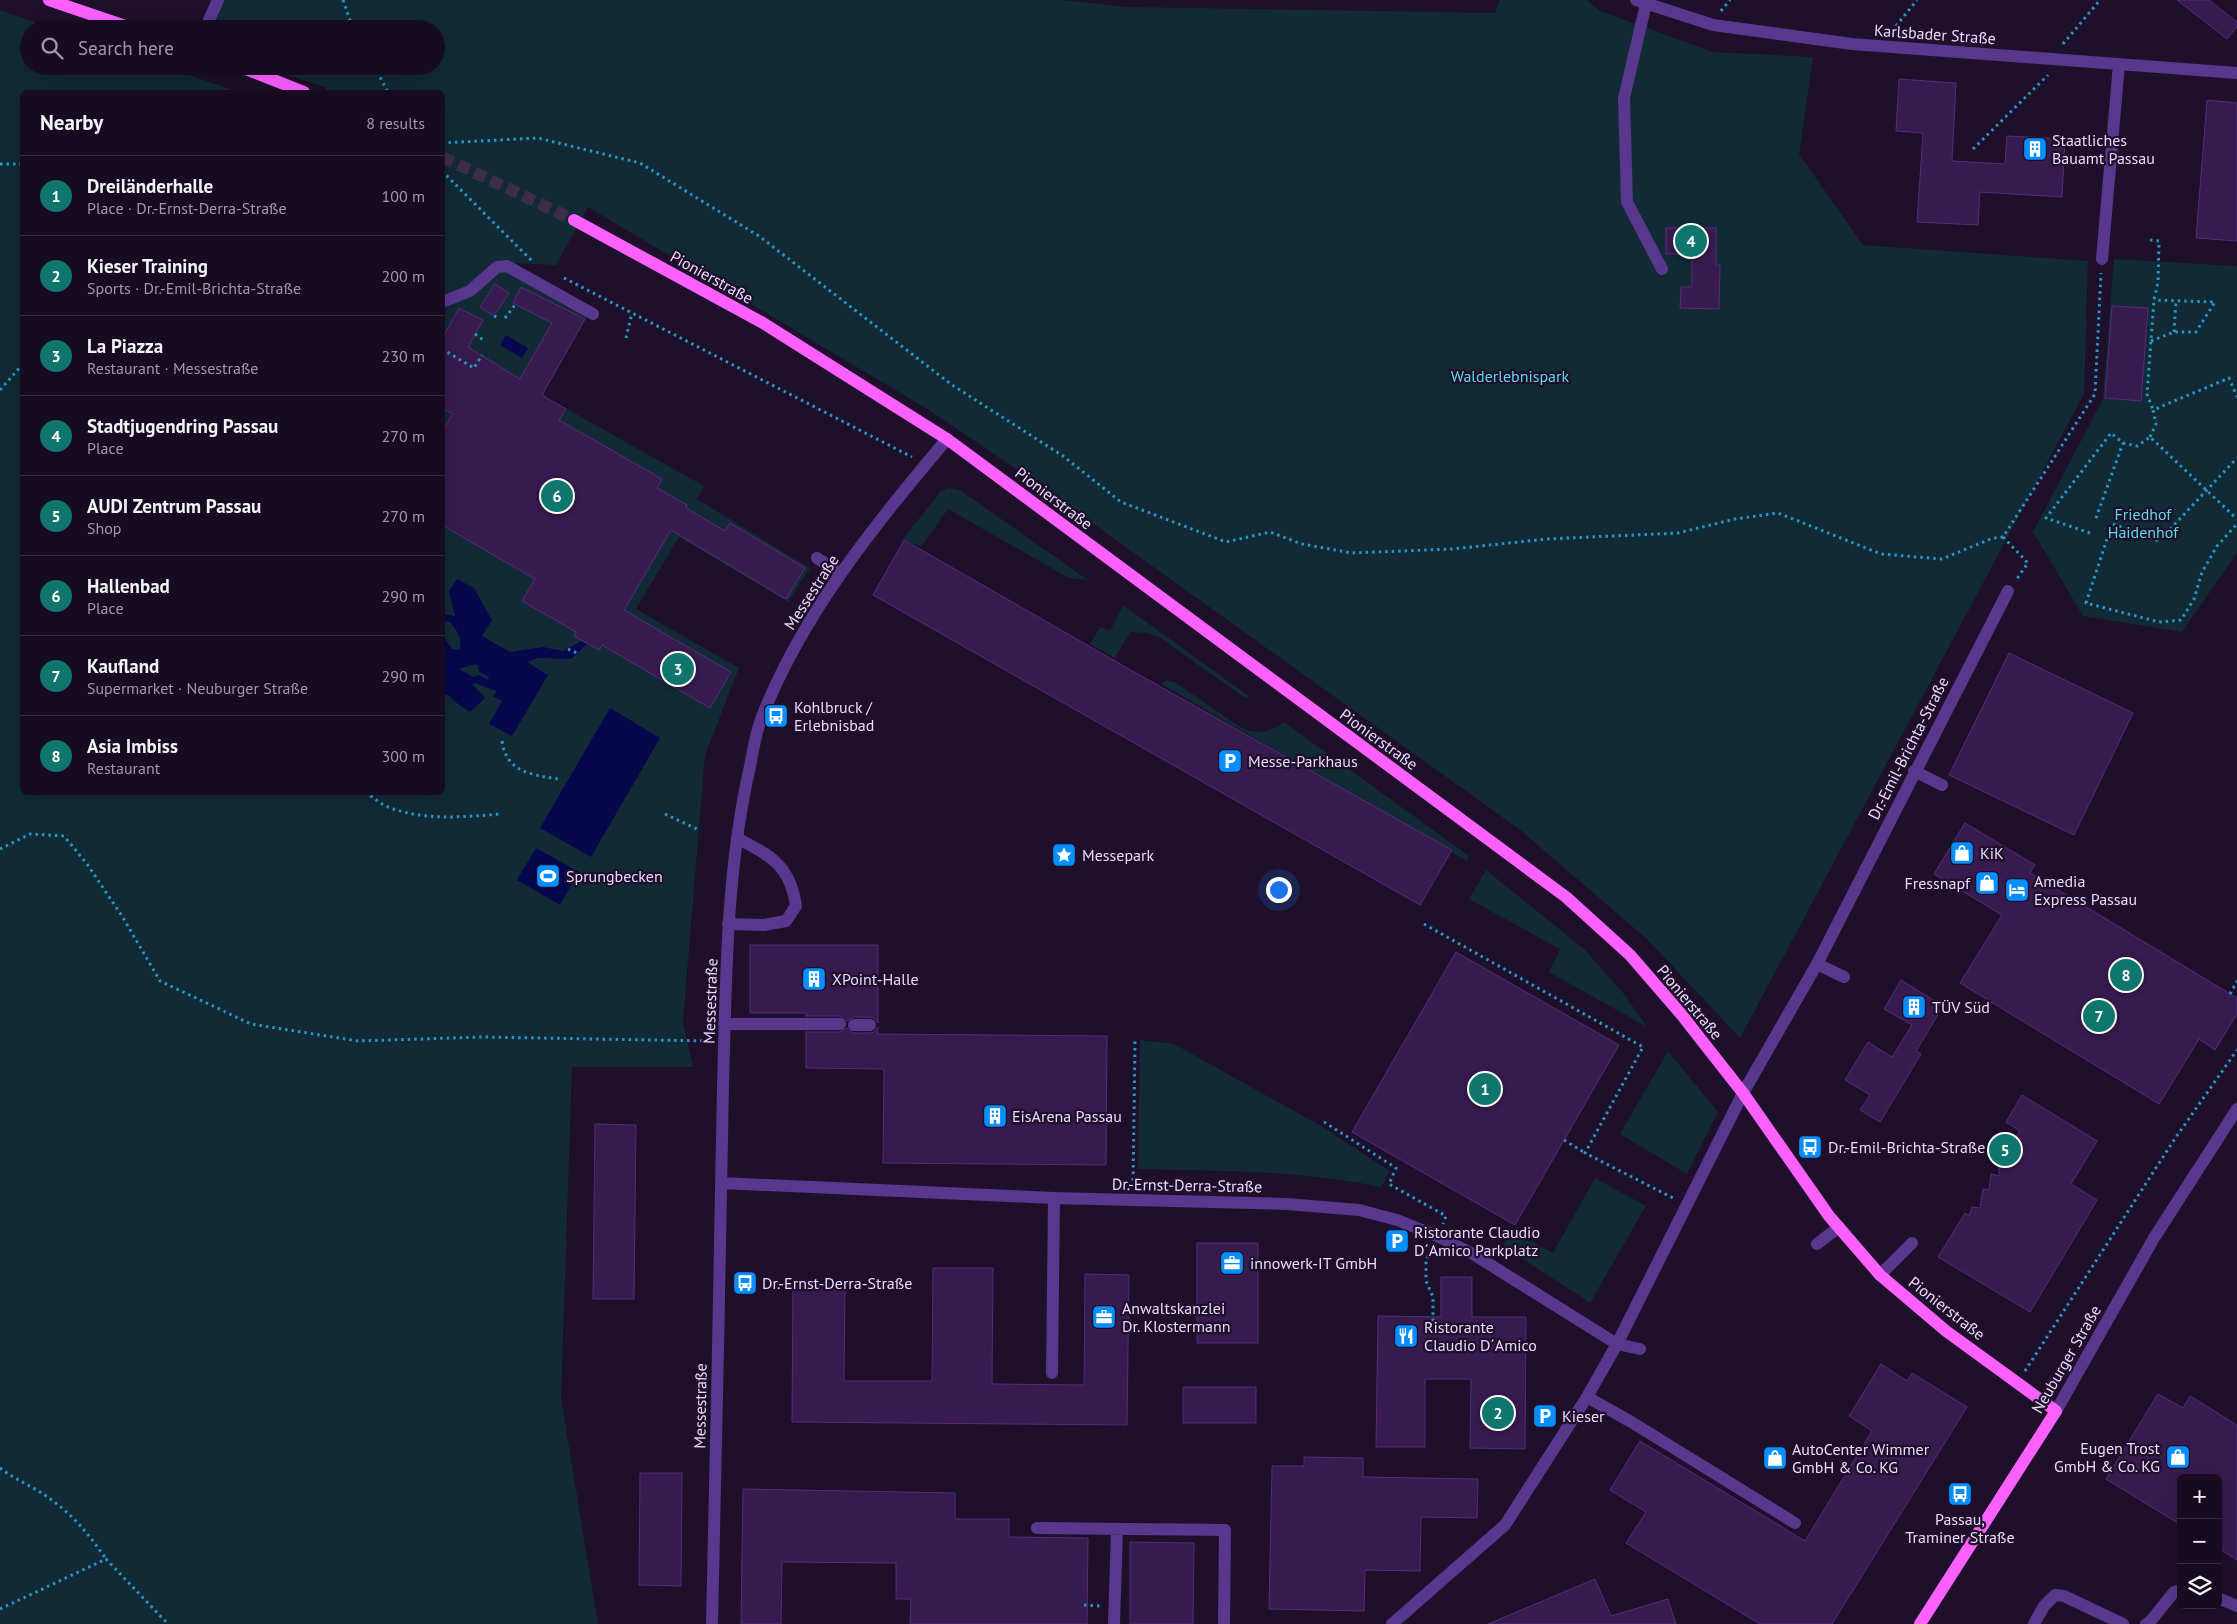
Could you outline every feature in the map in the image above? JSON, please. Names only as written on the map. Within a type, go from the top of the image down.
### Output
[{"type":"main road","points":[[49,0],[108,20]]},
{"type":"main road","points":[[261,75],[299,90]]},
{"type":"main road","name":"Pionierstraße","points":[[574,220],[763,324],[947,439],[1566,897],[1630,955],[1681,1014],[1743,1093],[1839,1228],[1880,1275],[1946,1331],[2056,1411]]},
{"type":"main road","name":"Neuburger Straße","points":[[1920,1624],[2056,1411]]},
{"type":"street","points":[[209,20],[218,0]]},
{"type":"street","points":[[1641,2],[1624,98],[1627,202],[1662,269]]},
{"type":"street","name":"Karlsbader Straße","points":[[1641,2],[1713,24],[1852,44],[2237,73]]},
{"type":"street","points":[[2102,260],[2119,64]]},
{"type":"street","points":[[445,301],[470,291],[497,267],[507,266],[594,314]]},
{"type":"street","name":"Messestraße","points":[[712,1624],[724,1024],[728,924],[737,838],[760,722],[792,651],[840,574],[947,439]]},
{"type":"street","points":[[817,558],[840,574]]},
{"type":"street","name":"Dr.-Emil-Brichta-Straße","points":[[1392,1624],[1505,1524],[1587,1397],[1617,1344],[1743,1093],[1817,964],[1914,771],[2008,591]]},
{"type":"street","points":[[1914,771],[1942,785]]},
{"type":"street","points":[[728,924],[764,925],[786,921],[796,906],[793,890],[783,869],[762,851],[737,838]]},
{"type":"street","points":[[1817,964],[1844,977]]},
{"type":"street","points":[[724,1024],[840,1024]]},
{"type":"street","points":[[854,1024],[870,1025]]},
{"type":"street","name":"Neuburger Straße","points":[[2056,1411],[2154,1238],[2237,1110]]},
{"type":"street","name":"Dr.-Ernst-Derra-Straße","points":[[721,1183],[1054,1198],[1287,1204],[1359,1210],[1396,1220],[1437,1236],[1473,1254],[1617,1344],[1640,1349]]},
{"type":"street","points":[[1052,1373],[1054,1198]]},
{"type":"street","points":[[1816,1244],[1839,1228]]},
{"type":"street","points":[[1880,1275],[1912,1242]]},
{"type":"street","points":[[1587,1397],[1633,1423],[1795,1523]]},
{"type":"street","points":[[1037,1528],[1225,1530],[1224,1624]]},
{"type":"street","points":[[1114,1624],[1117,1529]]},
{"type":"street","points":[[2146,1624],[2149,1623],[2174,1592],[2177,1591]]},
{"type":"street","points":[[2034,1624],[2044,1606],[2055,1595],[2064,1596],[2123,1624]]},
{"type":"street","points":[[2222,1600],[2237,1606]]},
{"type":"path","points":[[343,0],[351,20]]},
{"type":"path","points":[[1715,11],[1720,11],[1730,0]]},
{"type":"path","points":[[1896,26],[1917,0]]},
{"type":"path","points":[[2064,44],[2100,0]]},
{"type":"path","points":[[1973,149],[2062,60]]},
{"type":"path","points":[[379,75],[387,90]]},
{"type":"path","points":[[445,143],[538,138],[640,163],[759,236],[952,385],[1063,456],[1121,502],[1226,542],[1270,532],[1302,544],[1352,553],[1452,549],[1547,539],[1678,533],[1735,519],[1778,513],[1882,554],[1942,559],[1993,538],[2003,537]]},
{"type":"path","points":[[0,164],[20,164]]},
{"type":"path","points":[[445,174],[533,262]]},
{"type":"path","points":[[2090,533],[2046,518],[2111,433],[2123,443],[2136,446],[2150,437],[2156,424],[2153,410],[2146,394],[2154,300],[2158,282],[2159,241],[2150,240]]},
{"type":"path","points":[[2003,537],[2094,394],[2102,260]]},
{"type":"path","points":[[558,275],[926,464]]},
{"type":"path","points":[[2151,342],[2174,332],[2196,332],[2215,302],[2154,300]]},
{"type":"path","points":[[2174,332],[2176,301]]},
{"type":"path","points":[[505,318],[515,305]]},
{"type":"path","points":[[626,338],[632,313]]},
{"type":"path","points":[[494,316],[499,318]]},
{"type":"path","points":[[475,334],[485,341]]},
{"type":"path","points":[[445,351],[474,368],[482,356]]},
{"type":"path","points":[[0,390],[20,367]]},
{"type":"path","points":[[2153,410],[2229,378],[2237,397]]},
{"type":"path","points":[[2150,437],[2237,519]]},
{"type":"path","points":[[2096,518],[2123,443]]},
{"type":"path","points":[[2113,524],[2159,541],[2237,458]]},
{"type":"path","points":[[2107,539],[2086,603],[2159,622],[2181,620],[2194,599],[2202,572],[2217,546],[2237,524]]},
{"type":"path","points":[[2003,537],[2028,563]]},
{"type":"path","points":[[568,649],[577,654]]},
{"type":"path","points":[[502,741],[504,755],[516,767],[538,776],[558,779]]},
{"type":"path","points":[[370,795],[388,807],[425,816],[465,817],[500,814]]},
{"type":"path","points":[[665,814],[699,830]]},
{"type":"path","points":[[0,849],[30,834],[64,836],[87,864],[122,916],[160,981],[251,1024],[358,1040],[482,1037],[724,1041]]},
{"type":"path","points":[[1424,924],[1643,1047],[1585,1153]]},
{"type":"path","points":[[2230,994],[2237,983]]},
{"type":"path","points":[[1132,1200],[1135,1041]]},
{"type":"path","points":[[2018,1382],[2174,1140],[2237,1050]]},
{"type":"path","points":[[1324,1122],[1396,1168],[1389,1184],[1446,1216],[1437,1236]]},
{"type":"path","points":[[1564,1140],[1585,1153],[1687,1206]]},
{"type":"path","points":[[1426,1260],[1426,1281],[1433,1297],[1433,1345]]},
{"type":"path","points":[[0,1468],[12,1478],[52,1500],[84,1527],[106,1559],[168,1624]]},
{"type":"path","points":[[0,1609],[106,1559]]},
{"type":"green space","name":"Walderlebnispark","points":[[217,0],[1063,0],[1128,7],[1495,13],[1500,0],[1587,0],[1600,11],[1713,52],[1813,57],[1799,154],[1863,245],[2088,261],[2084,394],[1740,1038],[1647,939],[1519,829],[1028,477],[929,410],[588,207],[556,265],[514,263],[587,317],[542,395],[704,486],[697,499],[810,568],[788,602],[679,537],[636,609],[739,668],[705,755],[683,1022],[693,1067],[572,1067],[561,1398],[598,1624],[0,1624],[0,10],[28,20],[20,20],[20,75],[188,75],[232,90],[20,90],[20,795],[445,795],[445,90],[325,90],[326,87],[288,75],[445,75],[445,20],[208,20]]},
{"type":"green space","name":"Friedhof Haidenhof","points":[[2114,259],[2237,266],[2237,553],[2182,632],[2083,616],[2033,532],[2103,399]]},
{"type":"green space","points":[[948,488],[960,490],[1088,580],[1069,578],[948,509],[921,547],[903,539],[940,492]]},
{"type":"green space","points":[[1123,605],[1250,697],[1245,698],[1159,637],[1146,633],[1130,632],[1115,658],[1090,644],[1100,627],[1110,631]]},
{"type":"green space","points":[[1166,680],[1176,683],[1246,730],[1268,731],[1284,722],[1469,856],[1467,861],[1161,684]]},
{"type":"green space","points":[[1486,870],[1585,950],[1624,994],[1647,1027],[1549,972],[1560,949],[1469,899]]},
{"type":"green space","points":[[1140,1040],[1174,1044],[1321,1126],[1390,1171],[1381,1187],[1351,1181],[1290,1174],[1138,1169]]},
{"type":"green space","points":[[1668,1051],[1718,1112],[1687,1174],[1620,1134]]},
{"type":"green space","points":[[1595,1178],[1646,1206],[1590,1303],[1503,1246],[1512,1231],[1553,1253]]},
{"type":"shaded area","points":[[506,335],[528,348],[522,358],[500,345]]},
{"type":"shaded area","points":[[457,579],[474,588],[492,620],[482,636],[510,652],[543,647],[563,651],[582,641],[587,644],[571,659],[539,658],[527,662],[548,675],[512,736],[489,724],[502,701],[493,696],[497,691],[474,683],[473,685],[485,698],[470,712],[445,694],[445,639],[452,649],[459,650],[461,643],[457,632],[450,622],[445,622],[445,614],[455,616],[449,591]],"holes":[[[476,664],[479,672],[489,677],[488,680],[479,675],[473,677],[459,669]]]},
{"type":"shaded area","points":[[610,708],[660,738],[591,857],[540,828]]},
{"type":"shaded area","name":"Sprungbecken","points":[[536,848],[579,872],[560,905],[517,880]]},
{"type":"building","points":[[2177,0],[2209,0],[2237,22],[2237,27],[2227,39]]},
{"type":"building","name":"Staatliches Bauamt Passau","points":[[1899,79],[1956,83],[1952,161],[2005,164],[2007,136],[2065,139],[2062,197],[1980,192],[1978,225],[1917,222],[1923,133],[1896,131]]},
{"type":"building","points":[[2207,100],[2237,103],[2237,241],[2196,238]]},
{"type":"building","points":[[1666,228],[1716,228],[1716,265],[1720,265],[1719,309],[1680,308],[1681,287],[1692,287],[1692,254],[1666,254]]},
{"type":"building","points":[[495,284],[509,293],[494,316],[480,307]]},
{"type":"building","points":[[521,287],[585,319],[542,395],[566,409],[559,420],[662,479],[657,488],[687,505],[686,508],[725,531],[730,523],[805,568],[786,599],[671,530],[624,610],[731,672],[710,708],[602,645],[599,650],[574,636],[576,632],[522,601],[535,579],[445,527],[445,426],[453,414],[445,410],[445,334],[459,308],[483,320],[468,347],[520,379],[552,323],[513,303]]},
{"type":"building","points":[[2112,306],[2148,308],[2141,401],[2105,398]]},
{"type":"building","name":"Messe-Parkhaus","points":[[904,540],[1136,673],[1452,850],[1420,905],[873,595]]},
{"type":"building","points":[[2009,653],[2133,713],[2074,835],[1949,775]]},
{"type":"building","points":[[1965,823],[2035,865],[2030,873],[2237,998],[2237,1014],[2215,1050],[2199,1039],[2159,1104],[1960,983],[2002,915],[1934,874]]},
{"type":"building","name":"XPoint-Halle","points":[[750,945],[878,945],[878,1023],[874,1018],[870,1017],[854,1017],[847,1021],[840,1016],[806,1016],[806,1013],[750,1013]]},
{"type":"building","points":[[1456,952],[1619,1045],[1515,1225],[1352,1132]]},
{"type":"building","points":[[1901,980],[1943,1006],[1916,1051],[1921,1054],[1880,1122],[1860,1110],[1870,1095],[1845,1080],[1868,1042],[1892,1057],[1912,1025],[1884,1009]]},
{"type":"building","name":"EisArena Passau","points":[[878,1027],[878,1034],[1107,1036],[1106,1165],[883,1163],[884,1069],[806,1068],[806,1032],[840,1032],[847,1028],[854,1033],[870,1033],[874,1032]]},
{"type":"building","points":[[2022,1095],[2097,1141],[2071,1184],[2097,1200],[2030,1312],[1938,1257],[1965,1213],[1969,1216],[1972,1207],[1980,1208],[1983,1189],[1989,1190],[1991,1174],[1999,1176],[1999,1160],[2020,1131],[2006,1122]]},
{"type":"building","points":[[595,1124],[636,1125],[634,1299],[593,1299]]},
{"type":"building","points":[[1197,1243],[1258,1243],[1258,1343],[1197,1343]]},
{"type":"building","points":[[933,1268],[993,1268],[992,1384],[1084,1385],[1085,1274],[1129,1275],[1127,1425],[792,1422],[793,1283],[845,1283],[844,1381],[932,1381]]},
{"type":"building","points":[[1441,1277],[1472,1277],[1472,1317],[1526,1317],[1525,1449],[1470,1448],[1471,1379],[1425,1379],[1425,1447],[1376,1447],[1378,1316],[1441,1317]]},
{"type":"building","points":[[1881,1364],[1907,1381],[1912,1373],[1967,1407],[1832,1624],[1760,1624],[1626,1543],[1646,1512],[1610,1490],[1640,1441],[1805,1541],[1872,1431],[1849,1416]]},
{"type":"building","points":[[1183,1387],[1256,1387],[1256,1423],[1183,1423]]},
{"type":"building","name":"Eugen Trost GmbH & Co. KG","points":[[2158,1394],[2183,1408],[2190,1396],[2237,1425],[2237,1560],[2222,1551],[2222,1474],[2177,1474],[2177,1523],[2106,1479]]},
{"type":"building","points":[[1304,1457],[1363,1458],[1363,1477],[1478,1479],[1477,1518],[1421,1517],[1420,1571],[1365,1570],[1364,1611],[1269,1609],[1272,1466],[1304,1466]]},
{"type":"building","points":[[640,1473],[682,1473],[681,1586],[639,1585]]},
{"type":"building","points":[[743,1489],[955,1493],[955,1519],[1009,1519],[1009,1537],[1088,1538],[1087,1624],[910,1624],[911,1599],[896,1599],[896,1563],[782,1562],[781,1624],[741,1624]]},
{"type":"building","points":[[1130,1542],[1194,1543],[1193,1624],[1130,1624]]},
{"type":"building","points":[[1595,1579],[1611,1616],[1668,1599],[1676,1624],[1488,1624]]},
{"type":"tunnel","points":[[445,158],[574,220]]},
{"type":"place","name":"Staatliches Bauamt Passau","points":[[2035,149]]},
{"type":"place","name":"Stadtjugendring Passau","points":[[1691,241]]},
{"type":"place","name":"Hallenbad","points":[[557,496]]},
{"type":"place","name":"La Piazza","points":[[678,669]]},
{"type":"place","name":"Kohlbruck / Erlebnisbad","points":[[776,716]]},
{"type":"place","name":"Messe-Parkhaus","points":[[1230,761]]},
{"type":"place","name":"KiK","points":[[1962,853]]},
{"type":"place","name":"Messepark","points":[[1064,855]]},
{"type":"place","name":"Sprungbecken","points":[[548,876]]},
{"type":"place","name":"Fressnapf","points":[[1987,883]]},
{"type":"place","name":"Amedia Express Passau","points":[[2017,890]]},
{"type":"place","name":"Asia Imbiss","points":[[2126,975]]},
{"type":"place","name":"XPoint-Halle","points":[[814,979]]},
{"type":"place","name":"TÜV Süd","points":[[1914,1007]]},
{"type":"place","name":"Kaufland","points":[[2099,1016]]},
{"type":"place","name":"Dreiländerhalle","points":[[1485,1089]]},
{"type":"place","name":"EisArena Passau","points":[[995,1116]]},
{"type":"place","name":"Dr.-Emil-Brichta-Straße","points":[[1810,1147]]},
{"type":"place","name":"AUDI Zentrum Passau","points":[[2005,1150]]},
{"type":"place","name":"Ristorante Claudio D´Amico Parkplatz","points":[[1397,1241]]},
{"type":"place","name":"innowerk-IT GmbH","points":[[1232,1263]]},
{"type":"place","name":"Dr.-Ernst-Derra-Straße","points":[[745,1283]]},
{"type":"place","name":"Anwaltskanzlei Dr. Klostermann","points":[[1104,1317]]},
{"type":"place","name":"Ristorante Claudio D´Amico","points":[[1406,1336]]},
{"type":"place","name":"Kieser Training","points":[[1498,1413]]},
{"type":"place","name":"Kieser","points":[[1545,1416]]},
{"type":"place","name":"Eugen Trost GmbH & Co. KG","points":[[2178,1457]]},
{"type":"place","name":"AutoCenter Wimmer GmbH & Co. KG","points":[[1775,1458]]},
{"type":"place","name":"Passau, Traminer Straße","points":[[1960,1494]]}]
